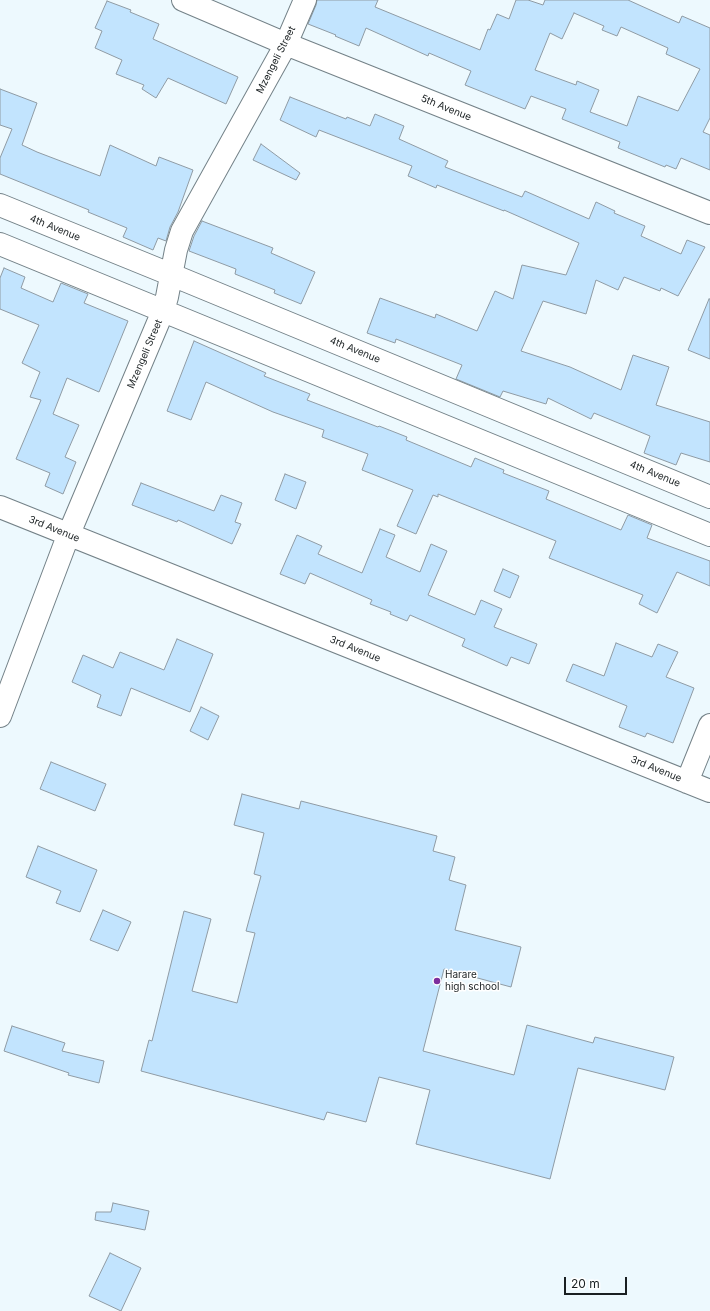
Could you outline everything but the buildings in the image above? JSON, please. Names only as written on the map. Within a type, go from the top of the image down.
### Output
[{"type":"street","name":"5th Avenue","points":[[183,0],[286,44],[710,214]]},
{"type":"street","name":"Mzengeli Street","points":[[0,716],[68,536],[163,311],[172,275],[176,250],[187,221],[286,44],[305,0]]},
{"type":"street","name":"4th Avenue","points":[[0,205],[710,497]]},
{"type":"street","points":[[0,244],[710,535]]},
{"type":"street","name":"3rd Avenue","points":[[0,508],[710,791]]},
{"type":"street","points":[[687,782],[710,725]]},
{"type":"place","name":"Harare high school","points":[[437,981]]}]
